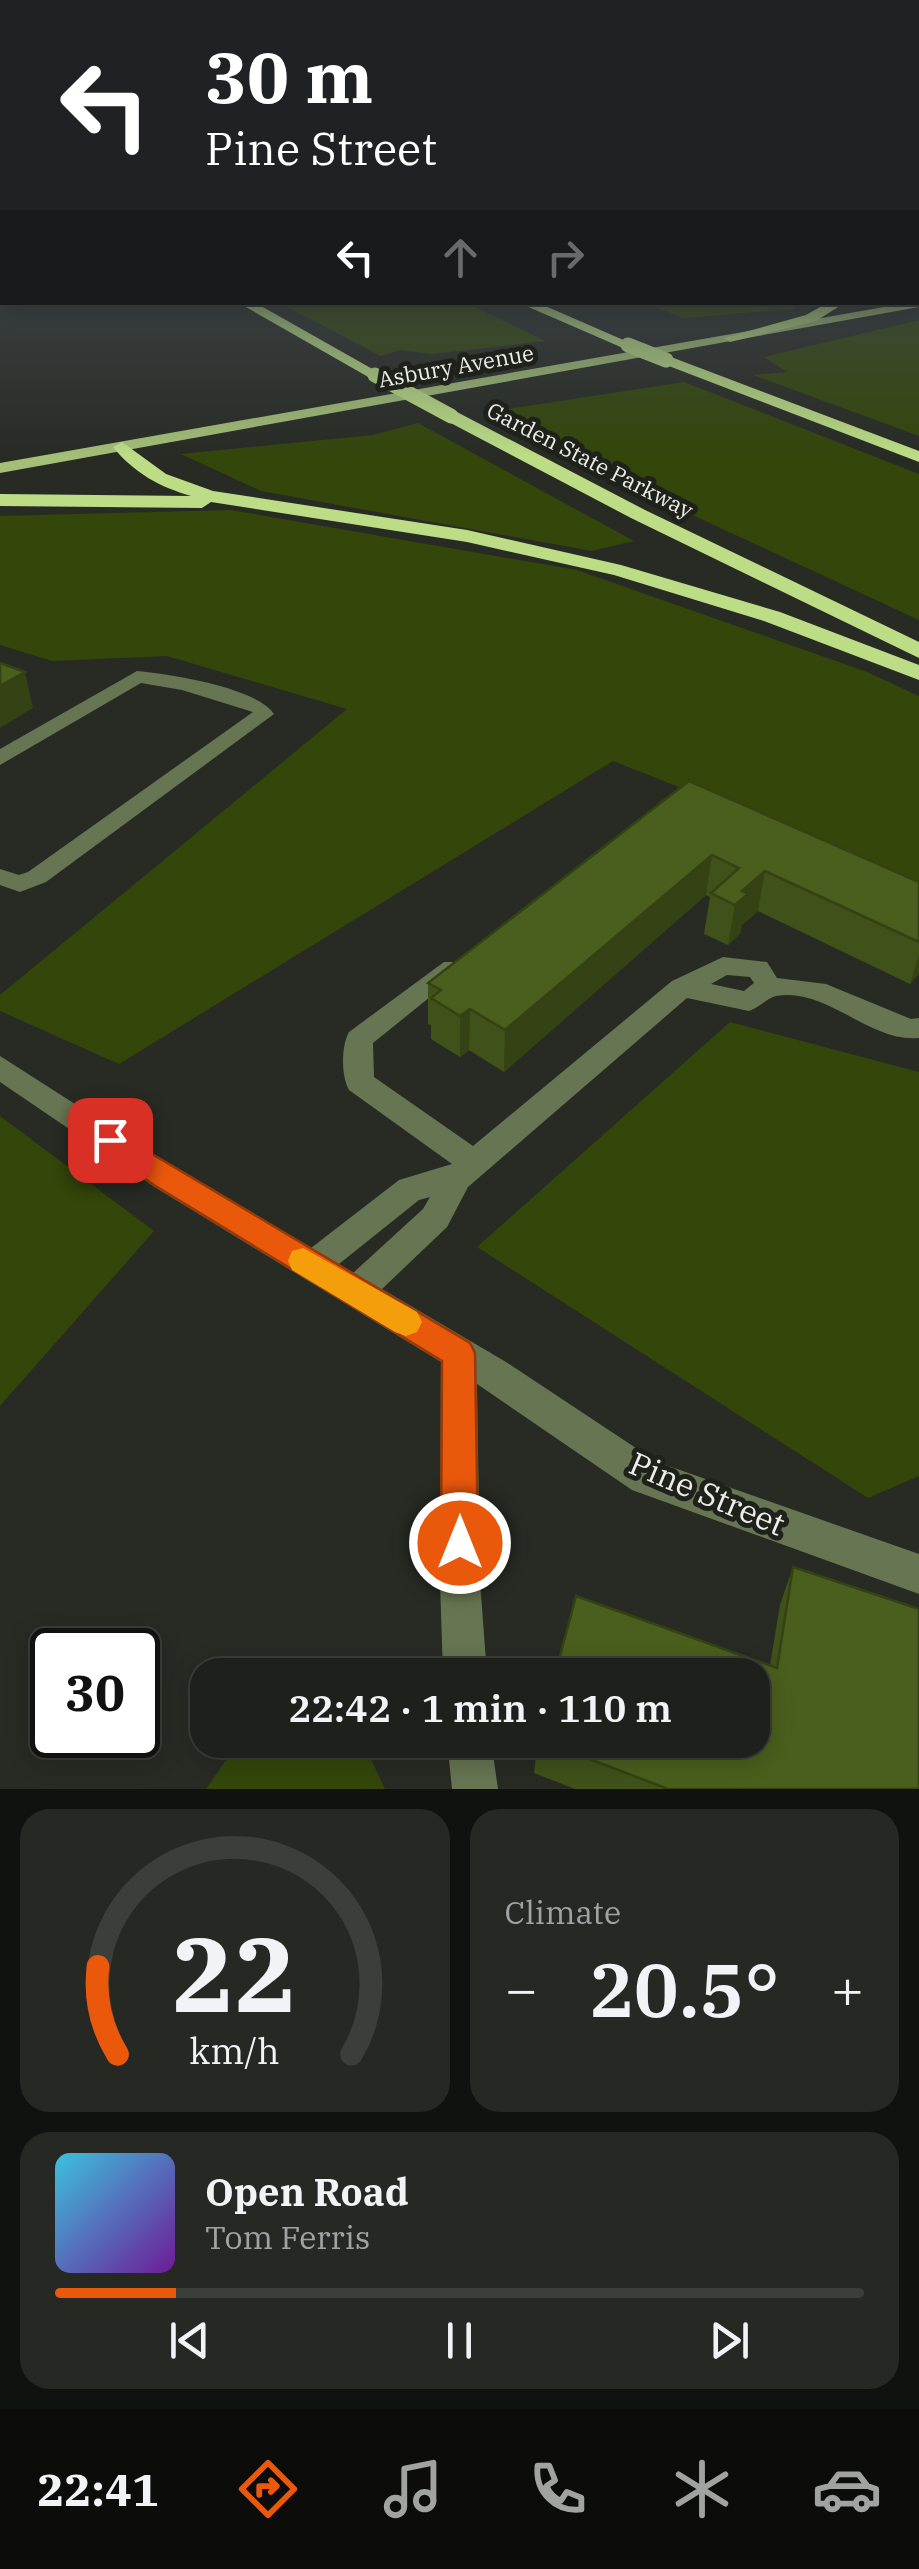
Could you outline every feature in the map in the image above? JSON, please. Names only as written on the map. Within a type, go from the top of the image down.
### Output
[{"type":"highway","name":"Garden State Parkway","points":[[248,305],[638,514],[919,651]]},
{"type":"highway","points":[[530,305],[919,457]]},
{"type":"highway","points":[[730,338],[811,318],[835,305]]},
{"type":"highway","points":[[122,447],[134,460],[169,480],[266,506]]},
{"type":"highway","points":[[0,500],[126,499],[266,506],[466,535],[609,567],[758,611],[919,673]]},
{"type":"main road","name":"Asbury Avenue","points":[[0,468],[730,338],[894,305]]},
{"type":"street","points":[[0,758],[137,677],[158,678],[215,693],[260,708],[264,714],[37,877],[20,884],[0,878]]},
{"type":"street","points":[[466,1171],[359,1082],[359,1039],[481,947]]},
{"type":"street","points":[[356,1292],[436,1218],[466,1171],[682,988],[749,1002],[769,986],[816,991],[909,1030],[919,1028]]},
{"type":"street","name":"Pine Street","points":[[0,1067],[164,1177],[458,1353],[646,1476],[919,1574]]},
{"type":"street","points":[[312,1266],[410,1189],[466,1171]]},
{"type":"street","points":[[458,1353],[464,1658]]},
{"type":"street","points":[[471,1758],[475,1789]]},
{"type":"green space","points":[[283,305],[470,305],[546,341],[433,354],[400,350],[381,356]]},
{"type":"green space","points":[[651,305],[801,305],[792,309],[682,318]]},
{"type":"green space","points":[[919,320],[919,436],[753,375],[787,372],[764,357]]},
{"type":"green space","points":[[684,382],[919,474],[919,620],[701,519],[488,412]]},
{"type":"green space","points":[[418,423],[634,541],[592,551],[261,491],[181,454],[373,435]]},
{"type":"green space","points":[[231,510],[577,570],[867,672],[919,696],[919,882],[613,761],[119,1064],[0,1011],[0,995],[347,709],[167,656],[52,661],[0,645],[0,516]]},
{"type":"green space","points":[[730,1022],[919,1072],[919,1476],[868,1498],[477,1247]]},
{"type":"green space","points":[[0,1116],[154,1231],[0,1406]]},
{"type":"green space","points":[[228,1758],[370,1758],[385,1789],[206,1789]]},
{"type":"building","points":[[0,663],[25,672],[0,686]]},
{"type":"building","points":[[689,781],[919,882],[919,942],[765,871],[742,891],[748,894],[735,905],[711,893],[739,868],[712,855],[505,1030],[470,1009],[460,1016],[431,998],[441,990],[428,983]]},
{"type":"building","points":[[793,1567],[919,1609],[919,1789],[668,1789],[587,1758],[770,1758],[770,1665],[777,1668]]},
{"type":"building","points":[[576,1596],[749,1658],[560,1658]]},
{"type":"slow traffic","points":[[303,1261],[406,1322]]},
{"type":"route","points":[[110,1140],[164,1177],[458,1353],[460,1543]]}]
